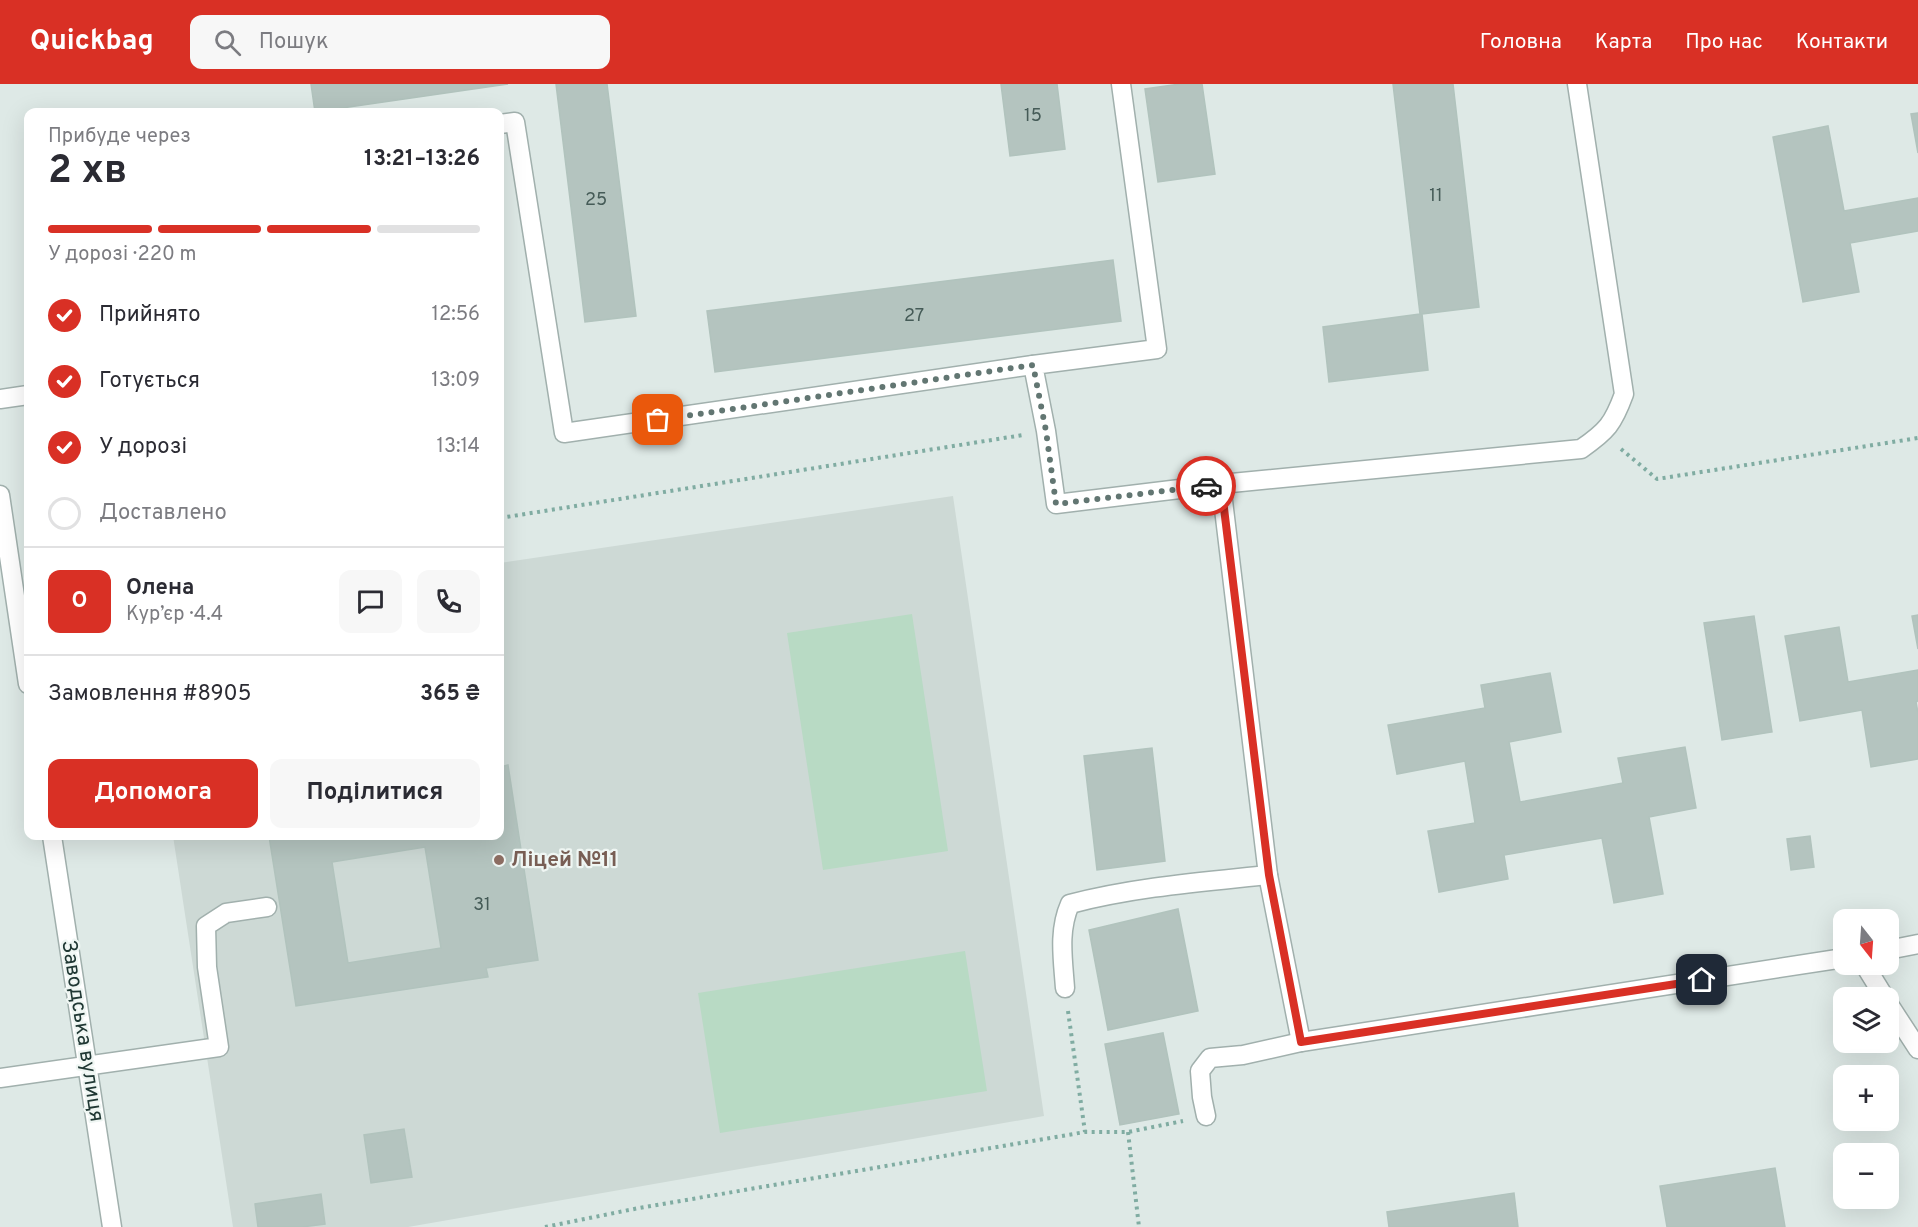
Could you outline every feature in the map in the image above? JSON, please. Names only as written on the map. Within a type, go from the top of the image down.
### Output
[{"type":"street","points":[[504,123],[515,122],[564,433],[1157,349],[1121,84]]},
{"type":"street","points":[[1033,365],[1046,431],[1056,504],[1221,484],[1581,449],[1603,434],[1616,417],[1624,394],[1577,84]]},
{"type":"street","points":[[0,399],[24,396]]},
{"type":"street","points":[[1221,484],[1269,875],[1301,1042]]},
{"type":"street","points":[[0,495],[24,657]]},
{"type":"street","name":"Заводська вулиця","points":[[53,840],[112,1227]]},
{"type":"street","points":[[1065,988],[1061,938],[1064,917],[1070,904],[1092,898],[1167,886],[1269,875]]},
{"type":"street","points":[[0,1078],[219,1047],[207,966],[206,926],[226,913],[267,907]]},
{"type":"street","points":[[1899,948],[1918,944]]},
{"type":"street","points":[[1206,1116],[1200,1071],[1210,1058],[1243,1055],[1301,1042],[1833,960]]},
{"type":"street","points":[[1899,1020],[1918,1049]]},
{"type":"path","points":[[504,517],[1046,431]]},
{"type":"path","points":[[1603,434],[1657,479],[1918,438]]},
{"type":"path","points":[[1065,988],[1085,1132]]},
{"type":"path","points":[[545,1227],[639,1208],[1085,1132],[1128,1131],[1206,1116]]},
{"type":"path","points":[[1128,1131],[1139,1227]]},
{"type":"shaded area","name":"Ліцей №11","points":[[953,496],[1044,1116],[408,1227],[233,1227],[174,840],[504,840],[504,562]]},
{"type":"green space","points":[[912,614],[948,851],[823,870],[787,633]]},
{"type":"green space","points":[[965,951],[987,1091],[720,1133],[698,993]]},
{"type":"building","points":[[311,84],[508,84],[343,108],[314,108]]},
{"type":"building","points":[[556,84],[607,84],[636,316],[585,322]]},
{"type":"building","points":[[1001,84],[1057,84],[1065,149],[1010,156]]},
{"type":"building","points":[[1180,84],[1202,84],[1215,174],[1158,182],[1145,89]]},
{"type":"building","points":[[1393,84],[1453,84],[1479,307],[1422,314],[1428,370],[1329,382],[1323,327],[1420,314]]},
{"type":"building","points":[[1918,113],[1918,153],[1911,114]]},
{"type":"building","points":[[1828,126],[1844,211],[1918,198],[1918,231],[1850,243],[1859,292],[1803,302],[1773,137]]},
{"type":"building","points":[[1113,260],[1121,321],[715,372],[707,311]]},
{"type":"building","points":[[1918,615],[1918,649],[1912,616]]},
{"type":"building","points":[[1754,616],[1772,732],[1722,740],[1704,623]]},
{"type":"building","points":[[1839,627],[1848,682],[1918,670],[1918,701],[1916,702],[1918,759],[1871,767],[1862,710],[1800,721],[1785,636]]},
{"type":"building","points":[[1550,673],[1561,732],[1509,742],[1520,802],[1623,783],[1618,758],[1685,747],[1696,808],[1649,817],[1663,894],[1614,903],[1602,838],[1504,855],[1508,879],[1439,892],[1428,831],[1475,823],[1465,761],[1397,774],[1388,725],[1485,708],[1481,685]]},
{"type":"building","points":[[1152,748],[1165,861],[1097,870],[1084,756]]},
{"type":"building","name":"Ліцей №11","points":[[508,765],[538,960],[486,968],[488,977],[296,1006],[270,840],[504,840],[504,766]],"holes":[[[425,847],[441,948],[348,963],[332,862]]]},
{"type":"building","points":[[1810,836],[1814,867],[1791,870],[1787,839]]},
{"type":"building","points":[[1178,909],[1198,1011],[1108,1030],[1089,930]]},
{"type":"building","points":[[1163,1033],[1179,1114],[1120,1125],[1105,1044]]},
{"type":"building","points":[[404,1129],[412,1177],[371,1183],[364,1135]]},
{"type":"building","points":[[1775,1168],[1785,1227],[1667,1227],[1660,1186]]},
{"type":"building","points":[[1514,1193],[1518,1227],[1389,1227],[1387,1212]]},
{"type":"building","points":[[321,1194],[325,1224],[302,1227],[258,1227],[255,1204]]},
{"type":"way so far","points":[[658,420],[1033,365],[1046,431],[1056,504],[1206,486]]},
{"type":"place","name":"Ліцей №11","points":[[499,860]]},
{"type":"route","points":[[1206,486],[1221,484],[1269,875],[1301,1042],[1702,980]]}]
